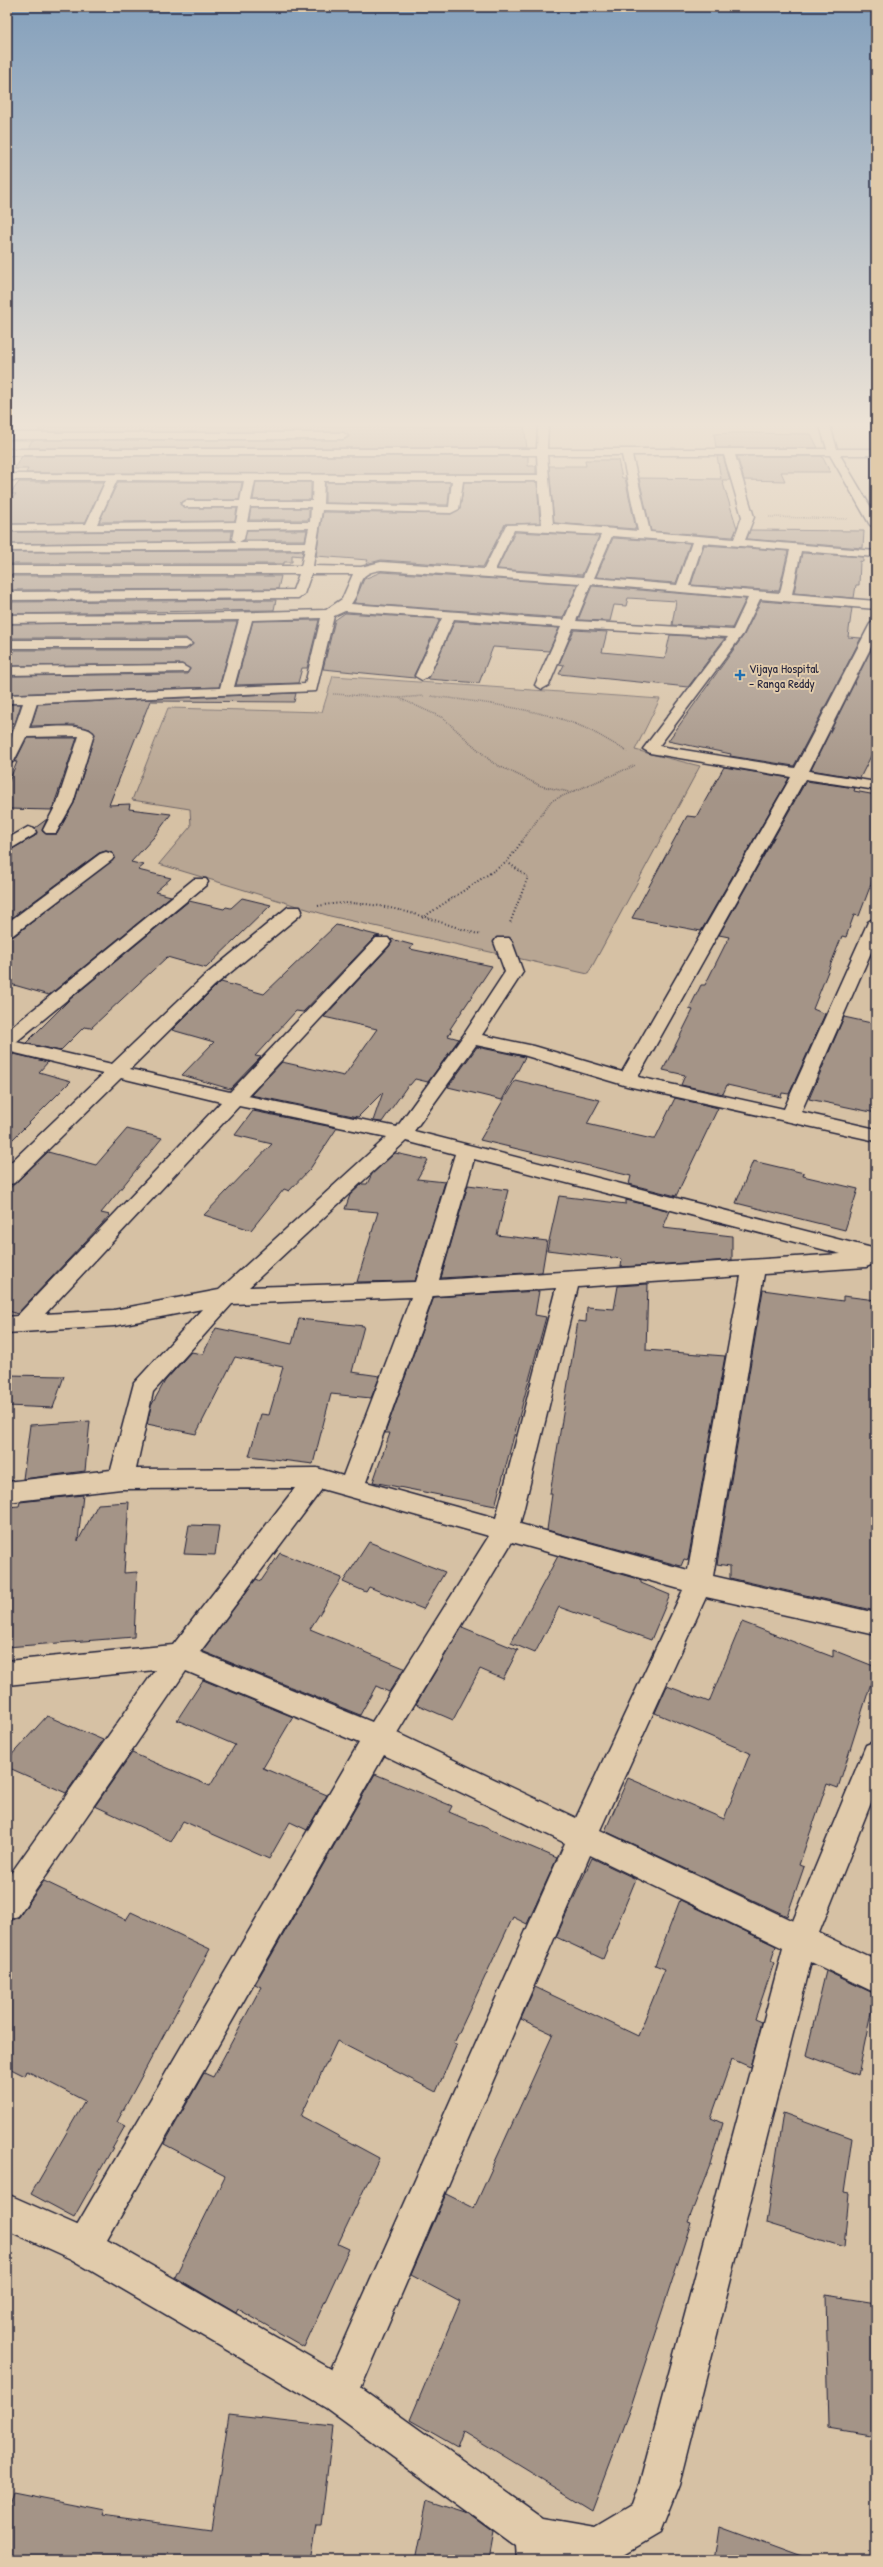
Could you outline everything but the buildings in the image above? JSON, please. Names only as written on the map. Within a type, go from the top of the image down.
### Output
[{"type":"street","points":[[219,617],[223,595],[236,546]]},
{"type":"street","points":[[7,548],[251,546]]},
{"type":"street","points":[[7,596],[298,594],[307,570],[310,546]]},
{"type":"street","points":[[488,572],[500,546]]},
{"type":"street","points":[[542,685],[602,546]]},
{"type":"street","points":[[682,588],[696,546]]},
{"type":"street","points":[[764,546],[876,554]]},
{"type":"street","points":[[156,595],[161,570],[168,547]]},
{"type":"street","points":[[785,598],[796,548]]},
{"type":"street","points":[[7,570],[360,570],[368,566],[381,566],[488,572],[682,588],[755,596],[876,605]]},
{"type":"street","points":[[343,607],[360,570]]},
{"type":"street","points":[[755,596],[737,634],[647,756],[798,773],[876,786]]},
{"type":"street","points":[[7,619],[195,618],[328,614],[343,607],[567,624],[626,626],[737,634]]},
{"type":"street","points":[[7,699],[311,688],[328,614]]},
{"type":"street","points":[[422,676],[450,615]]},
{"type":"street","points":[[226,691],[247,616]]},
{"type":"street","points":[[177,694],[186,644],[195,618]]},
{"type":"street","points":[[627,1080],[782,808],[798,773],[876,624]]},
{"type":"street","points":[[7,644],[186,644]]},
{"type":"street","points":[[7,671],[182,669]]},
{"type":"street","points":[[7,760],[21,733],[31,699]]},
{"type":"street","points":[[21,733],[78,731],[87,734],[65,803],[51,830]]},
{"type":"street","points":[[7,846],[28,832]]},
{"type":"street","points":[[7,930],[106,857]]},
{"type":"street","points":[[7,1040],[200,882]]},
{"type":"street","points":[[7,1178],[208,982],[294,911]]},
{"type":"street","points":[[790,1116],[876,922]]},
{"type":"street","points":[[15,1325],[382,942]]},
{"type":"street","points":[[121,1479],[142,1389],[226,1296],[402,1134],[471,1038],[514,972],[503,942]]},
{"type":"street","points":[[471,1038],[527,1050],[627,1080],[876,1135]]},
{"type":"street","points":[[7,1045],[118,1070],[233,1099],[402,1134],[876,1256]]},
{"type":"street","points":[[351,1488],[426,1289],[466,1151]]},
{"type":"street","points":[[15,1325],[114,1318],[226,1296],[426,1289],[754,1266],[876,1260]]},
{"type":"street","points":[[340,2395],[583,1835],[699,1584],[754,1266]]},
{"type":"street","points":[[84,2246],[378,1738],[506,1530],[569,1280]]},
{"type":"street","points":[[7,1492],[121,1479],[317,1478],[699,1584],[876,1624]]},
{"type":"street","points":[[12,1892],[181,1656],[317,1478]]},
{"type":"street","points":[[7,1673],[181,1656],[378,1738],[583,1835],[800,1942],[876,1977]]},
{"type":"street","points":[[7,2212],[84,2246],[340,2395],[536,2548],[598,2547],[646,2519],[659,2485],[800,1942],[876,1754]]},
{"type":"path","points":[[311,688],[335,694],[398,698],[438,696],[561,719],[616,744],[647,756]]},
{"type":"path","points":[[398,698],[443,718],[493,763],[541,786],[569,792]]},
{"type":"path","points":[[422,918],[507,862],[551,801],[647,756]]},
{"type":"path","points":[[294,911],[338,902],[379,904],[404,910],[422,918],[503,942],[528,877],[507,862]]},
{"type":"shaded area","points":[[333,676],[660,699],[635,750],[700,766],[588,974],[330,916],[159,864],[191,826],[190,809],[132,800],[168,708],[322,712]]},
{"type":"place","name":"Vijaya Hospital - Ranga Reddy","points":[[740,675]]}]
